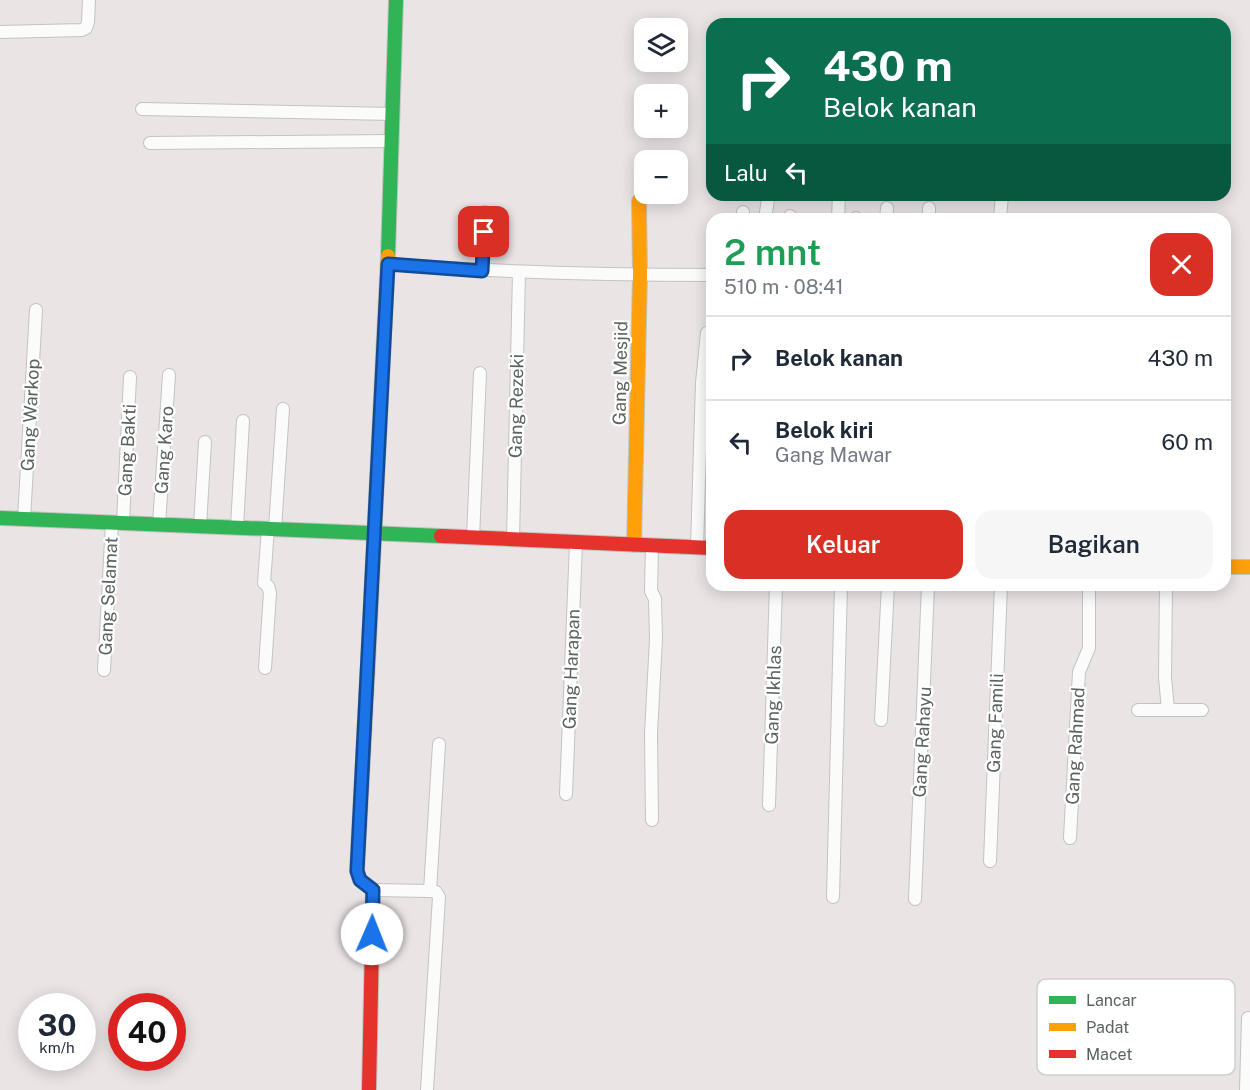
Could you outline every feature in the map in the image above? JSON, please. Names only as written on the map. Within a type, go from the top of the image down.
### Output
[{"type":"street","points":[[0,33],[82,30],[87,26],[89,0]]},
{"type":"street","points":[[396,0],[388,264],[357,871],[360,880],[373,890],[430,891],[436,892],[439,901],[427,1090]]},
{"type":"street","points":[[142,109],[393,114]]},
{"type":"street","points":[[150,143],[392,141]]},
{"type":"street","name":"Gang Mesjid","points":[[634,545],[640,275],[639,204]]},
{"type":"street","points":[[482,271],[485,212]]},
{"type":"street","points":[[388,264],[482,271],[706,275]]},
{"type":"street","name":"Gang Rezeki","points":[[513,540],[519,272]]},
{"type":"street","name":"Gang Warkop","points":[[24,519],[36,310]]},
{"type":"street","points":[[697,548],[702,383],[706,343]]},
{"type":"street","points":[[472,538],[480,373]]},
{"type":"street","name":"Gang Karo","points":[[159,524],[169,375]]},
{"type":"street","name":"Gang Bakti","points":[[118,523],[130,377]]},
{"type":"street","points":[[265,668],[270,594],[268,586],[264,583],[283,410]]},
{"type":"street","points":[[237,527],[243,422]]},
{"type":"street","points":[[200,526],[205,442]]},
{"type":"street","points":[[0,518],[706,548]]},
{"type":"street","name":"Gang Selamat","points":[[104,670],[118,523]]},
{"type":"street","name":"Gang Harapan","points":[[566,794],[576,543]]},
{"type":"street","points":[[652,546],[651,591],[656,600],[651,733],[652,820]]},
{"type":"street","points":[[1231,567],[1250,567]]},
{"type":"street","name":"Gang Ikhlas","points":[[770,805],[776,591]]},
{"type":"street","points":[[833,897],[841,591]]},
{"type":"street","points":[[881,720],[888,591]]},
{"type":"street","name":"Gang Rahayu","points":[[915,899],[928,591]]},
{"type":"street","name":"Gang Famili","points":[[990,861],[1001,591]]},
{"type":"street","name":"Gang Rahmad","points":[[1070,838],[1078,672],[1089,648],[1089,591]]},
{"type":"street","points":[[1166,591],[1168,710]]},
{"type":"street","points":[[1137,710],[1202,710]]},
{"type":"street","points":[[430,891],[439,744]]},
{"type":"street","points":[[369,1090],[373,890]]},
{"type":"street","points":[[1246,1090],[1248,1018]]},
{"type":"traffic: fast","points":[[388,256],[396,0]]},
{"type":"traffic: fast","points":[[0,518],[441,536]]},
{"type":"traffic: slow","points":[[634,545],[640,275],[639,204]]},
{"type":"traffic: slow","points":[[368,662],[388,256]]},
{"type":"traffic: slow","points":[[1231,567],[1250,567]]},
{"type":"traffic: jam","points":[[441,536],[706,548]]},
{"type":"traffic: jam","points":[[368,662],[357,871],[360,880],[373,890],[369,1090]]},
{"type":"route","points":[[372,934],[373,890],[360,880],[357,871],[388,264],[482,271],[484,232]]}]
